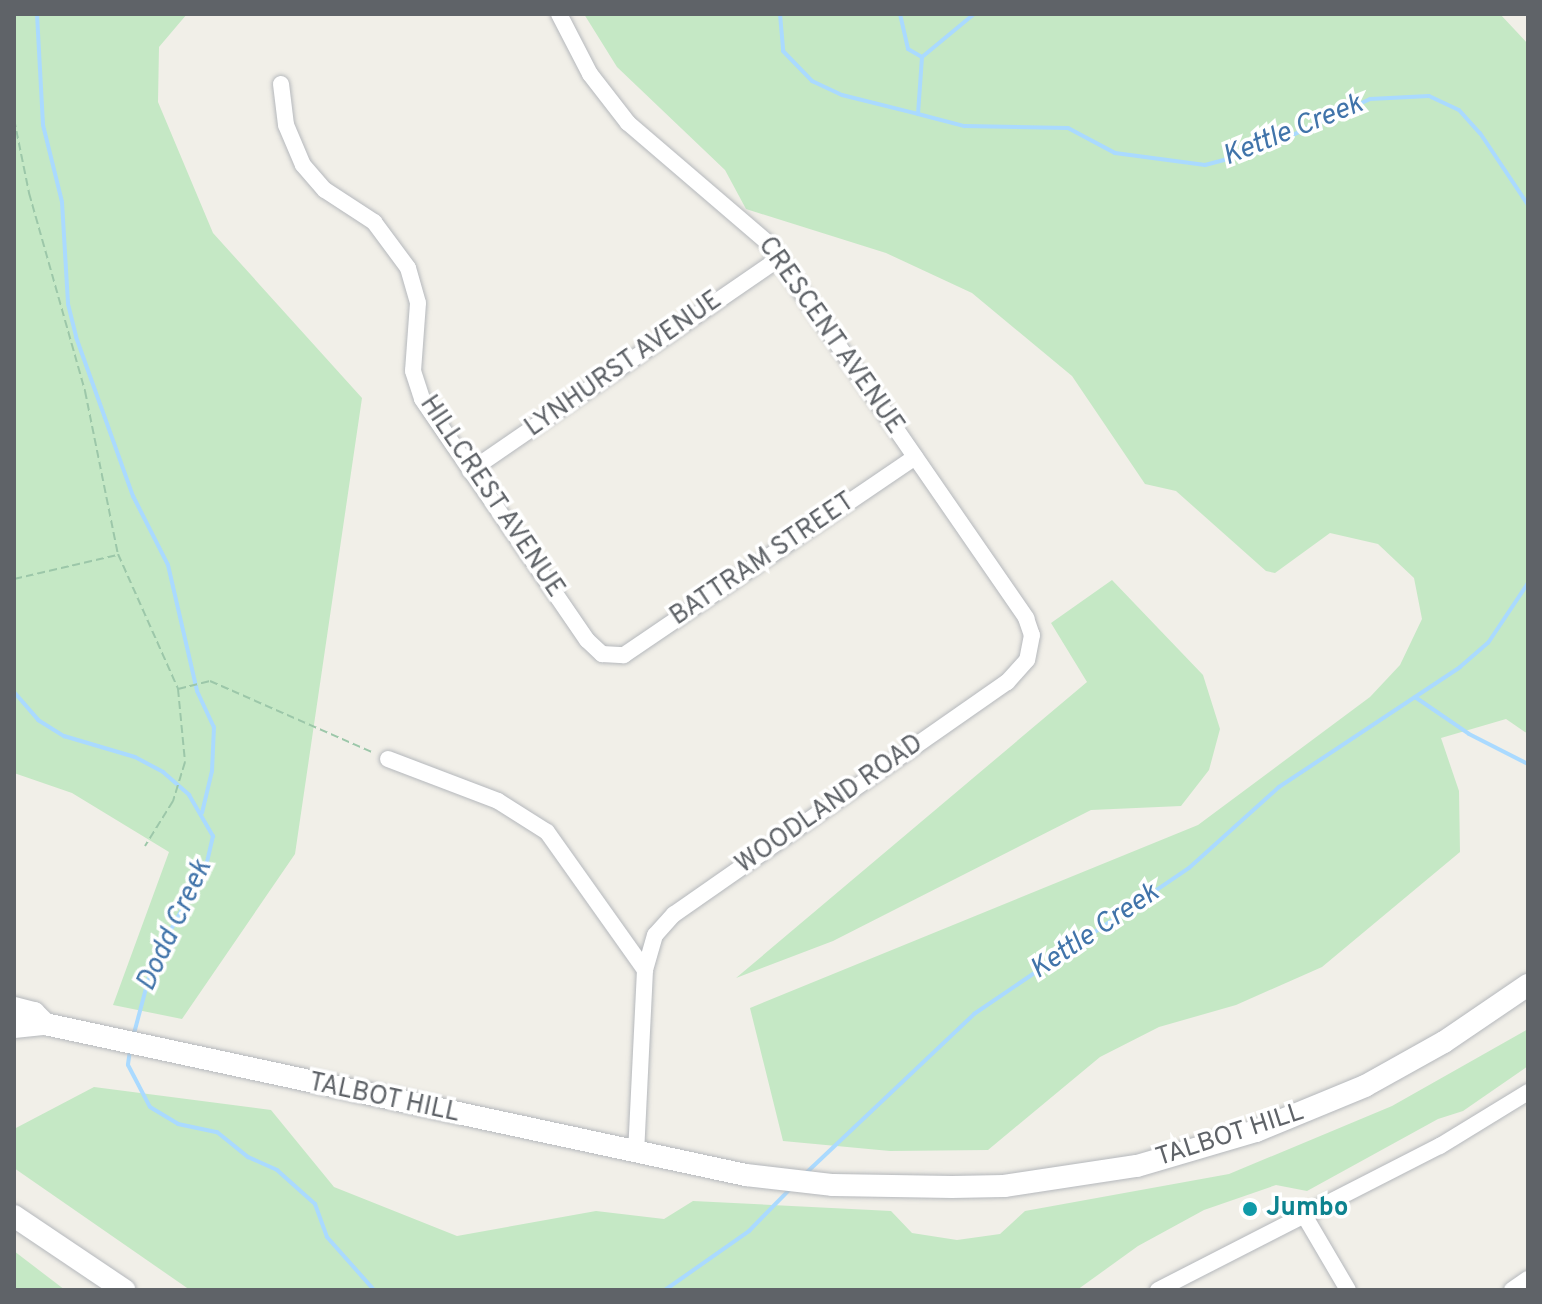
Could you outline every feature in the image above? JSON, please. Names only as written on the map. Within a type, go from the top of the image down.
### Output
[{"type":"main road","name":"TALBOT HILL","points":[[14,1027],[45,1024],[724,1171],[901,1187],[1004,1186],[1070,1177],[1217,1145],[1365,1086],[1444,1042],[1528,985]]},
{"type":"main road","name":"TALBOT HILL","points":[[14,1008],[34,1013],[45,1024]]},
{"type":"main road","points":[[14,1216],[124,1290]]},
{"type":"street","name":"CRESCENT AVENUE","points":[[559,14],[585,66],[628,123],[753,226],[778,259],[1026,618],[1031,651]]},
{"type":"street","name":"HILLCREST AVENUE","points":[[281,84],[286,125],[303,165],[325,190],[374,222],[408,268],[419,312],[415,380],[470,471],[587,640],[609,657]]},
{"type":"street","name":"LYNHURST AVENUE","points":[[470,471],[778,259]]},
{"type":"street","name":"BATTRAM STREET","points":[[609,657],[636,647],[915,457]]},
{"type":"street","name":"WOODLAND ROAD","points":[[636,1154],[645,970],[655,935],[674,914],[1007,682],[1031,651]]},
{"type":"street","points":[[388,759],[498,801],[547,832],[645,970]]},
{"type":"street","points":[[1158,1290],[1440,1146],[1528,1092]]},
{"type":"street","points":[[1304,1215],[1348,1290]]},
{"type":"street","points":[[1512,1290],[1528,1279]]},
{"type":"path","points":[[14,119],[29,193],[85,391],[118,554],[181,688],[185,762],[173,801],[145,846]]},
{"type":"path","points":[[14,579],[118,554]]},
{"type":"path","points":[[181,688],[210,681],[388,759]]},
{"type":"green space","points":[[14,14],[187,14],[159,47],[158,102],[213,233],[362,398],[295,854],[182,1019],[113,1005],[169,852],[72,793],[14,773]]},
{"type":"green space","points":[[584,14],[1500,14],[1528,44],[1528,734],[1506,719],[1441,738],[1459,791],[1460,852],[1322,967],[1236,1005],[1159,1027],[1100,1057],[988,1150],[890,1151],[783,1141],[750,1008],[1198,825],[1370,697],[1400,665],[1422,619],[1414,578],[1378,544],[1330,533],[1275,573],[1266,571],[1176,491],[1145,484],[1072,376],[972,293],[886,253],[746,209],[725,170],[617,67]]},
{"type":"green space","points":[[1112,580],[1203,675],[1220,729],[1209,770],[1181,806],[1091,810],[833,941],[736,978],[1087,682],[1051,623]]},
{"type":"green space","points":[[1528,1029],[1528,1066],[1463,1111],[1438,1119],[1307,1191],[1276,1185],[1204,1210],[1138,1246],[1077,1290],[190,1290],[14,1168],[14,1129],[94,1087],[271,1110],[334,1187],[457,1236],[596,1211],[664,1219],[693,1201],[891,1211],[912,1233],[957,1240],[1000,1234],[1025,1211],[1229,1174],[1392,1106]]},
{"type":"green space","points":[[14,1251],[65,1290],[14,1290]]},
{"type":"waterway","points":[[37,14],[43,125],[62,202],[68,304],[76,337],[133,496],[168,565],[197,691],[214,727],[212,771],[202,813]]},
{"type":"waterway","name":"Kettle Creek","points":[[780,14],[783,51],[812,81],[842,95],[918,114]]},
{"type":"waterway","name":"Kettle Creek","points":[[900,14],[908,49],[922,57]]},
{"type":"waterway","name":"Kettle Creek","points":[[974,14],[922,57],[918,114],[964,126],[1068,128],[1115,153],[1205,165],[1258,151],[1370,99],[1429,96],[1459,110],[1480,133],[1528,205]]},
{"type":"waterway","name":"Kettle Creek","points":[[805,1174],[974,1014],[1189,868],[1279,787],[1460,667],[1488,643],[1528,583]]},
{"type":"waterway","name":"Dodd Creek","points":[[14,692],[38,720],[64,736],[135,757],[163,772],[189,795],[213,836],[206,866],[153,962],[133,1037]]},
{"type":"waterway","points":[[1415,697],[1469,734],[1528,764]]},
{"type":"waterway","name":"Dodd Creek","points":[[130,1050],[128,1065],[150,1107],[178,1124],[217,1132],[248,1157],[277,1170],[315,1204],[327,1237],[374,1290]]},
{"type":"waterway","name":"Kettle Creek","points":[[665,1290],[749,1231],[790,1189]]},
{"type":"place","name":"Jumbo","points":[[1250,1209]]}]
